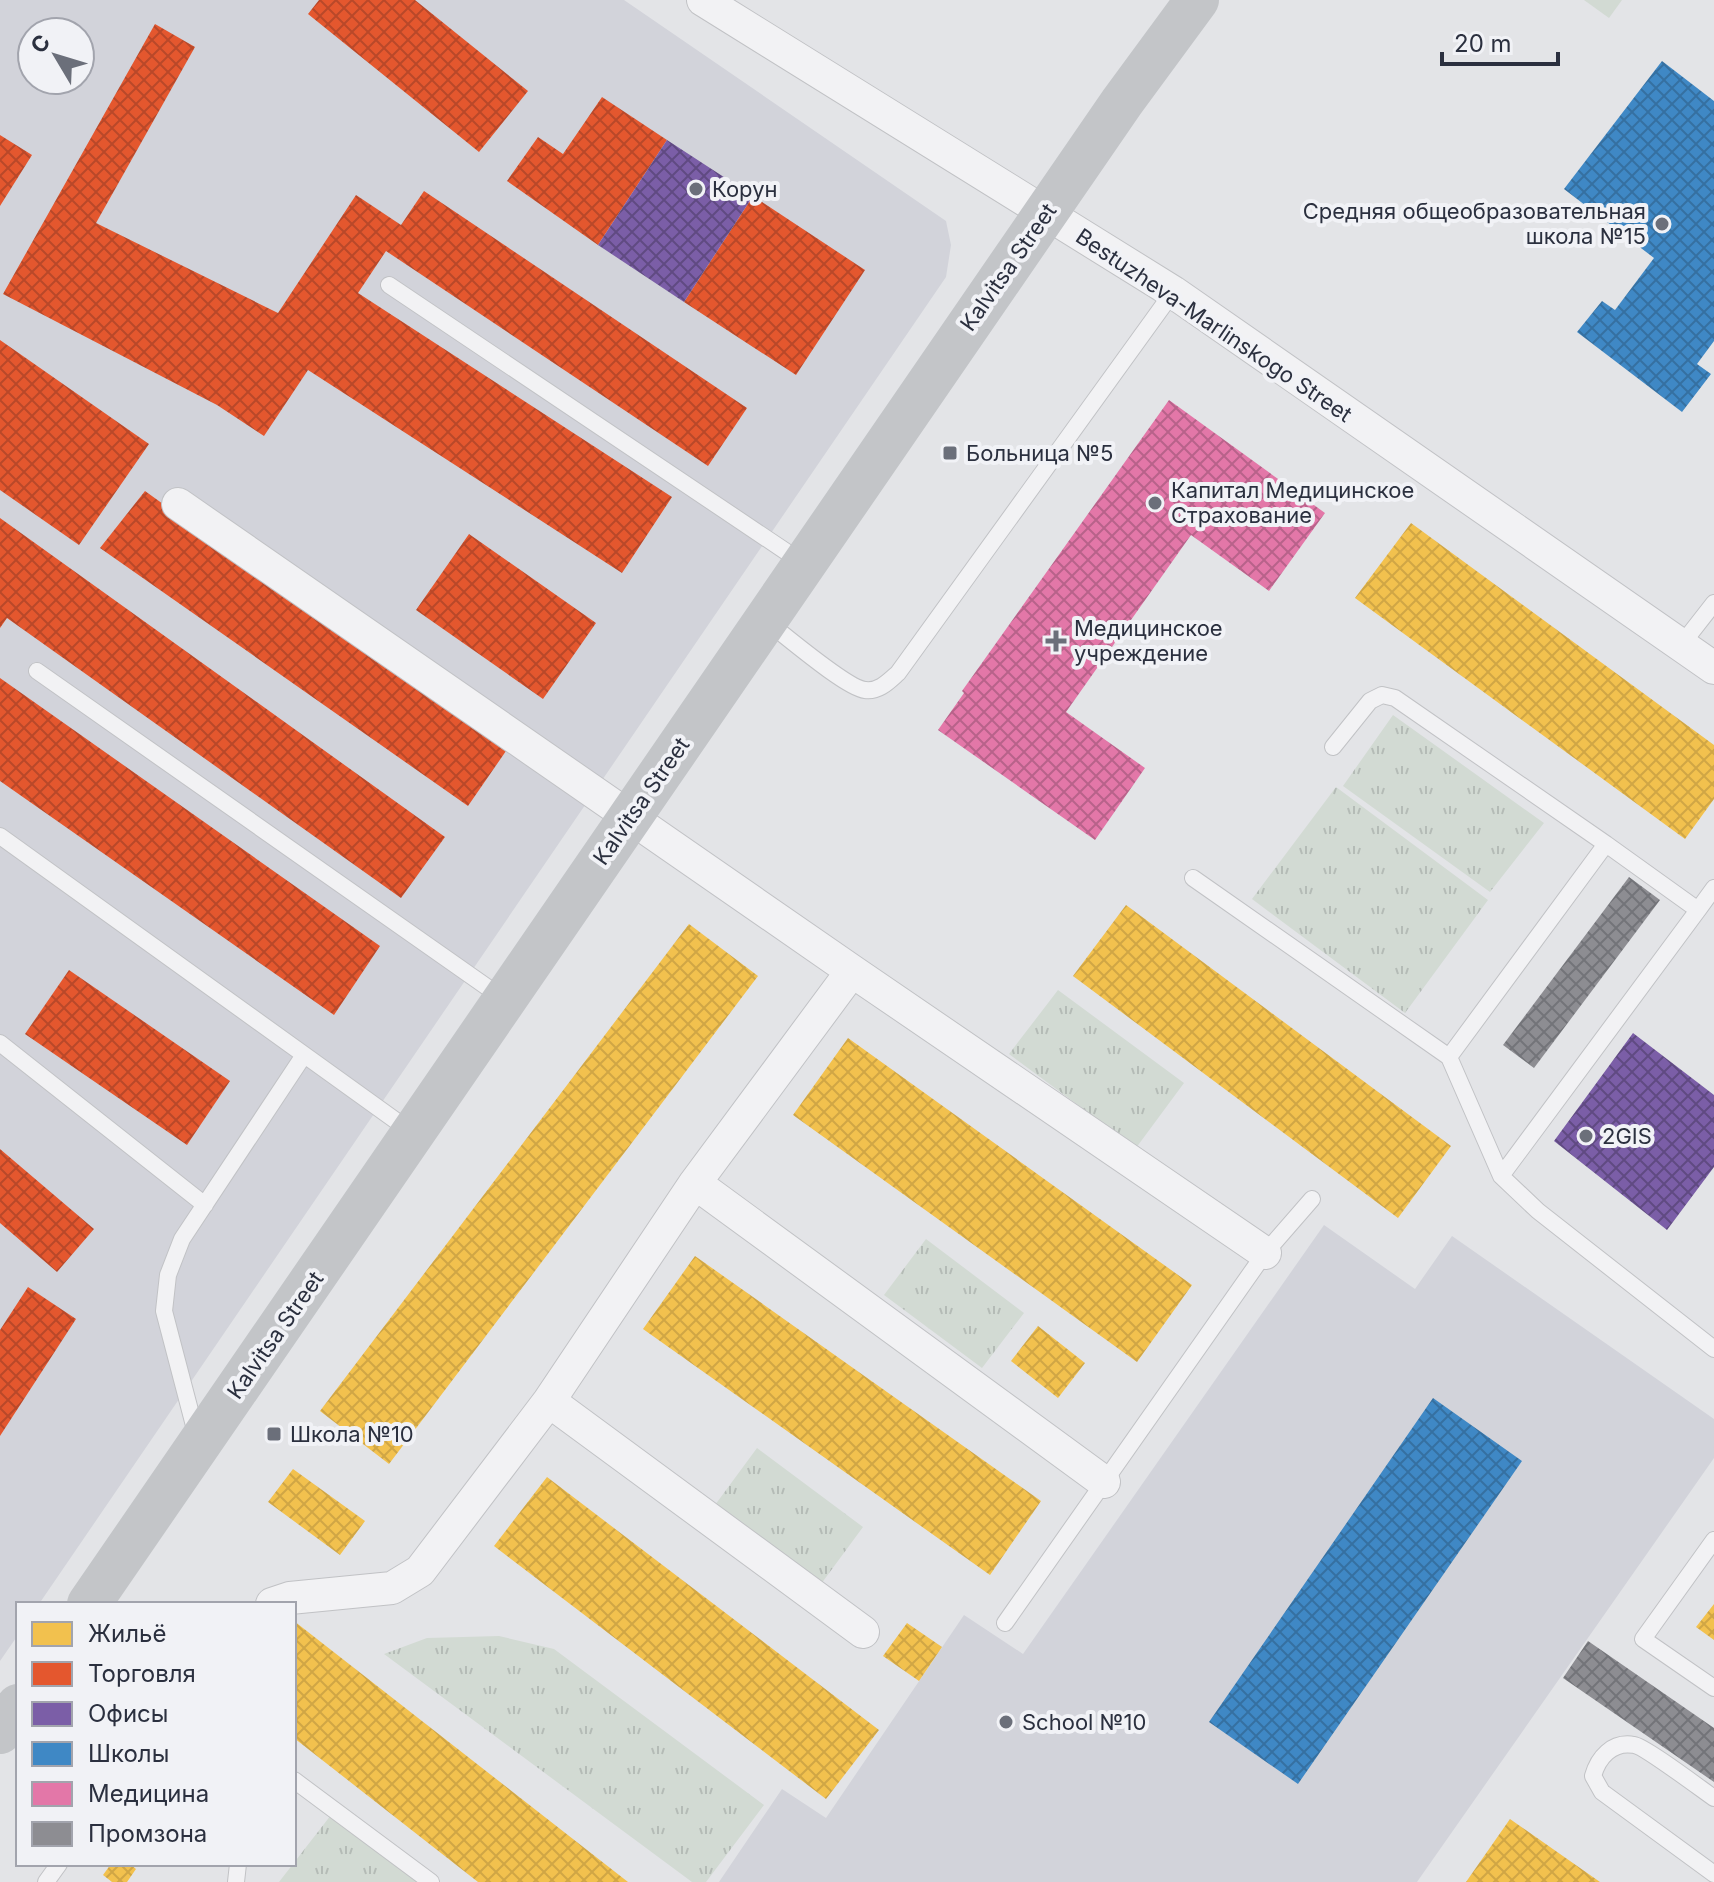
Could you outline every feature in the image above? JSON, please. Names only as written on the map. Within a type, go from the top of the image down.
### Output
[{"type":"street","name":"Bestuzheva-Marlinskogo Street","points":[[703,0],[1173,292],[1714,668]]},
{"type":"street","name":"Kalvitsa Street","points":[[90,1602],[1122,102],[1197,0]]},
{"type":"street","points":[[178,504],[1265,1253]]},
{"type":"street","points":[[278,1602],[290,1598],[392,1588],[420,1571],[549,1401],[695,1183],[852,971]]},
{"type":"street","points":[[695,1183],[1104,1482]]},
{"type":"street","points":[[549,1401],[863,1632]]},
{"type":"lane","points":[[389,285],[804,564]]},
{"type":"lane","points":[[765,620],[845,681],[865,690],[881,688],[898,673],[1173,292]]},
{"type":"lane","points":[[1682,644],[1714,603]]},
{"type":"lane","points":[[37,671],[505,1000]]},
{"type":"lane","points":[[1333,747],[1370,701],[1382,695],[1395,698],[1698,910]]},
{"type":"lane","points":[[0,836],[414,1134]]},
{"type":"lane","points":[[1449,1057],[1606,844]]},
{"type":"lane","points":[[1193,878],[1449,1057],[1501,1176],[1538,1211],[1714,1349]]},
{"type":"lane","points":[[1501,1176],[1714,888]]},
{"type":"lane","points":[[0,1043],[205,1205]]},
{"type":"lane","points":[[199,1445],[164,1311],[168,1275],[182,1239],[304,1055]]},
{"type":"lane","points":[[1005,1623],[1265,1253],[1312,1199]]},
{"type":"lane","points":[[1714,1540],[1643,1639],[1714,1688]]},
{"type":"lane","points":[[1714,1798],[1635,1745],[1616,1746],[1598,1759],[1593,1776],[1602,1792],[1714,1874]]},
{"type":"lane","points":[[296,1783],[431,1882]]},
{"type":"shaded area","points":[[0,0],[624,0],[946,221],[951,245],[946,277],[40,1602],[16,1602],[16,1638],[0,1661]]},
{"type":"shaded area","points":[[1324,1225],[1415,1289],[1452,1236],[1714,1419],[1714,1458],[1417,1882],[719,1882],[782,1789],[826,1818],[964,1615],[1023,1654]]},
{"type":"green space","points":[[1584,0],[1622,0],[1609,18]]},
{"type":"green space","points":[[1393,715],[1544,823],[1490,892],[1343,786]]},
{"type":"green space","points":[[1336,787],[1488,900],[1405,1013],[1252,899]]},
{"type":"green space","points":[[1058,990],[1184,1083],[1136,1148],[1009,1054]]},
{"type":"green space","points":[[926,1239],[1024,1313],[982,1368],[884,1295]]},
{"type":"green space","points":[[757,1448],[863,1527],[821,1584],[715,1505]]},
{"type":"green space","points":[[499,1636],[554,1649],[764,1805],[706,1882],[692,1882],[384,1654],[427,1638]]},
{"type":"green space","points":[[331,1815],[418,1882],[279,1882],[291,1866],[296,1866],[296,1860]]},
{"type":"building: Жильё","points":[[1411,523],[1714,745],[1714,799],[1685,839],[1355,598]]},
{"type":"building: Жильё","points":[[1126,905],[1451,1146],[1398,1218],[1073,976]]},
{"type":"building: Жильё","points":[[689,924],[758,976],[389,1464],[320,1411]]},
{"type":"building: Жильё","points":[[848,1038],[1192,1285],[1137,1362],[793,1115]]},
{"type":"building: Жильё","points":[[695,1256],[1041,1501],[990,1575],[643,1329]]},
{"type":"building: Жильё","points":[[1038,1326],[1085,1363],[1058,1398],[1011,1361]]},
{"type":"building: Жильё","points":[[293,1469],[365,1521],[340,1555],[268,1502]]},
{"type":"building: Жильё","points":[[547,1477],[879,1730],[826,1799],[494,1546]]},
{"type":"building: Жильё","points":[[1714,1604],[1714,1640],[1696,1627]]},
{"type":"building: Жильё","points":[[296,1623],[628,1882],[478,1882],[296,1740]]},
{"type":"building: Жильё","points":[[907,1623],[942,1647],[919,1681],[883,1656]]},
{"type":"building: Жильё","points":[[1510,1819],[1600,1882],[1466,1882]]},
{"type":"building: Жильё","points":[[110,1866],[132,1866],[136,1869],[127,1882],[112,1882],[103,1875]]},
{"type":"building: Торговля","points":[[319,0],[415,0],[528,91],[479,152],[308,14]]},
{"type":"building: Торговля","points":[[155,24],[195,47],[96,223],[278,313],[356,195],[401,225],[424,191],[747,408],[708,466],[386,251],[358,293],[672,497],[622,573],[308,370],[264,436],[217,405],[3,294]]},
{"type":"building: Торговля","points":[[602,97],[667,140],[598,245],[507,181],[538,137],[563,154]]},
{"type":"building: Торговля","points":[[0,135],[32,155],[0,206]]},
{"type":"building: Торговля","points":[[753,196],[865,270],[796,375],[684,302]]},
{"type":"building: Торговля","points":[[0,340],[149,444],[79,545],[0,490]]},
{"type":"building: Торговля","points":[[145,491],[506,751],[468,806],[100,548]]},
{"type":"building: Торговля","points":[[0,518],[445,837],[401,898],[7,618],[0,628]]},
{"type":"building: Торговля","points":[[469,534],[596,623],[543,699],[416,610]]},
{"type":"building: Торговля","points":[[0,678],[380,946],[334,1015],[0,781]]},
{"type":"building: Торговля","points":[[69,970],[230,1081],[187,1145],[25,1034]]},
{"type":"building: Торговля","points":[[0,1149],[94,1229],[57,1272],[0,1223]]},
{"type":"building: Торговля","points":[[28,1287],[76,1319],[0,1436],[0,1330]]},
{"type":"building: Офисы","points":[[667,140],[753,196],[684,302],[598,245]]},
{"type":"building: Офисы","points":[[1633,1033],[1714,1095],[1714,1167],[1667,1230],[1554,1141]]},
{"type":"building: Школы","name":"Средняя общеобразовательная школа №15","points":[[1662,61],[1714,101],[1714,341],[1697,364],[1711,374],[1682,412],[1577,332],[1602,301],[1615,310],[1654,258],[1564,189]]},
{"type":"building: Школы","points":[[1433,1398],[1522,1461],[1298,1784],[1209,1722]]},
{"type":"building: Медицина","name":"Медицинское учреждение","points":[[1169,400],[1325,513],[1269,591],[1191,535],[1066,712],[1145,768],[1095,840],[938,730],[964,693],[962,691]]},
{"type":"building: Промзона","points":[[1629,877],[1660,900],[1534,1068],[1503,1045]]},
{"type":"building: Промзона","points":[[1588,1641],[1714,1728],[1714,1782],[1563,1678]]},
{"type":"place","name":"Корун","points":[[696,189]]},
{"type":"place","name":"Средняя общеобразовательная школа №15","points":[[1662,224]]},
{"type":"place","name":"Больница №5","points":[[950,453]]},
{"type":"place","name":"Капитал Медицинское Страхование","points":[[1155,503]]},
{"type":"place","name":"Медицинское учреждение","points":[[1056,641]]},
{"type":"place","name":"2GIS","points":[[1586,1136]]},
{"type":"place","name":"Школа №10","points":[[274,1434]]},
{"type":"place","name":"School №10","points":[[1006,1722]]}]
